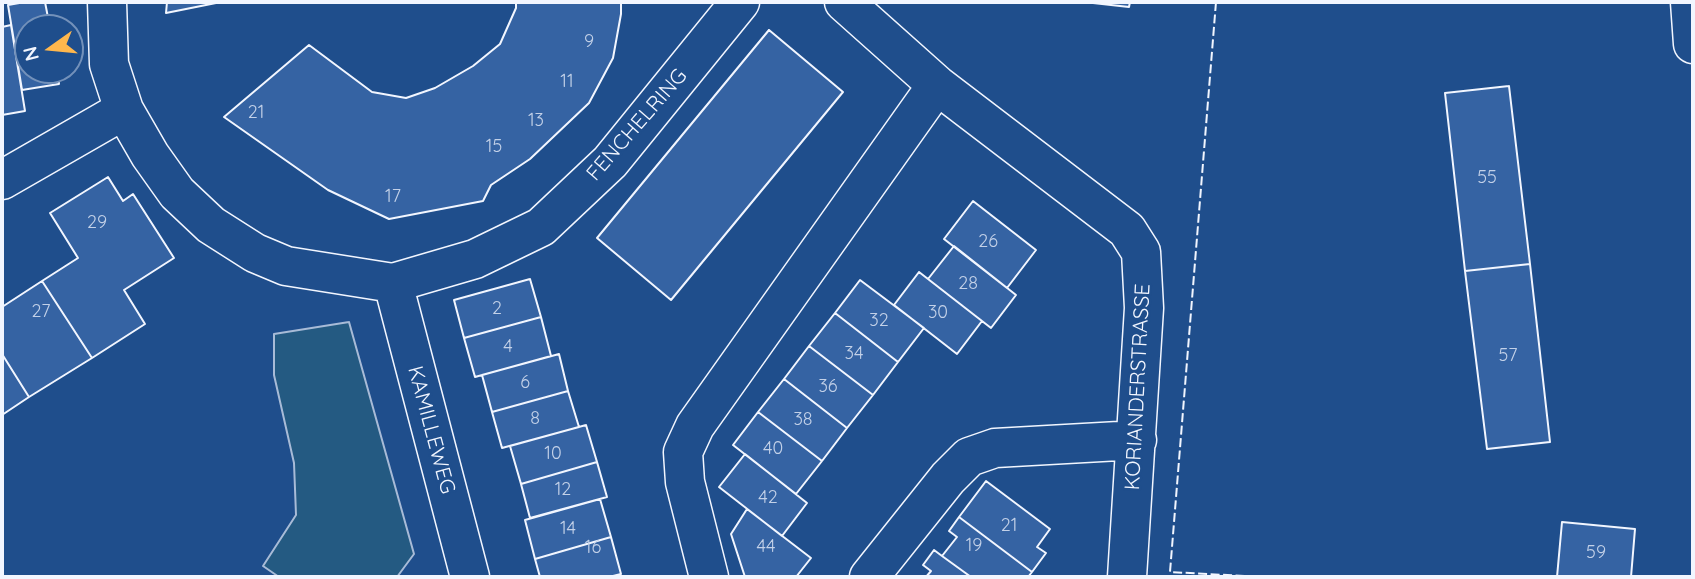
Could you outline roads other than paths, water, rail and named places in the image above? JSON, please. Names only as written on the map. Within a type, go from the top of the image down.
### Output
[{"type":"street","name":"FENCHELRING","points":[[107,2],[109,64],[124,110],[150,155],[177,193],[211,225],[255,253],[286,266],[393,283],[475,259],[541,227],[610,162],[740,2]]},
{"type":"street","name":"KORIANDERSTRASSE","points":[[844,2],[937,85],[1127,230],[1141,252],[1144,308],[1127,577]]},
{"type":"street","points":[[1690,2],[1693,44]]},
{"type":"street","points":[[709,577],[685,482],[683,452],[695,426],[937,85]]},
{"type":"street","points":[[2,180],[124,110]]},
{"type":"street","name":"KAMILLEWEG","points":[[393,283],[470,577]]},
{"type":"street","points":[[869,577],[948,478],[969,457],[995,448],[1137,440]]}]
